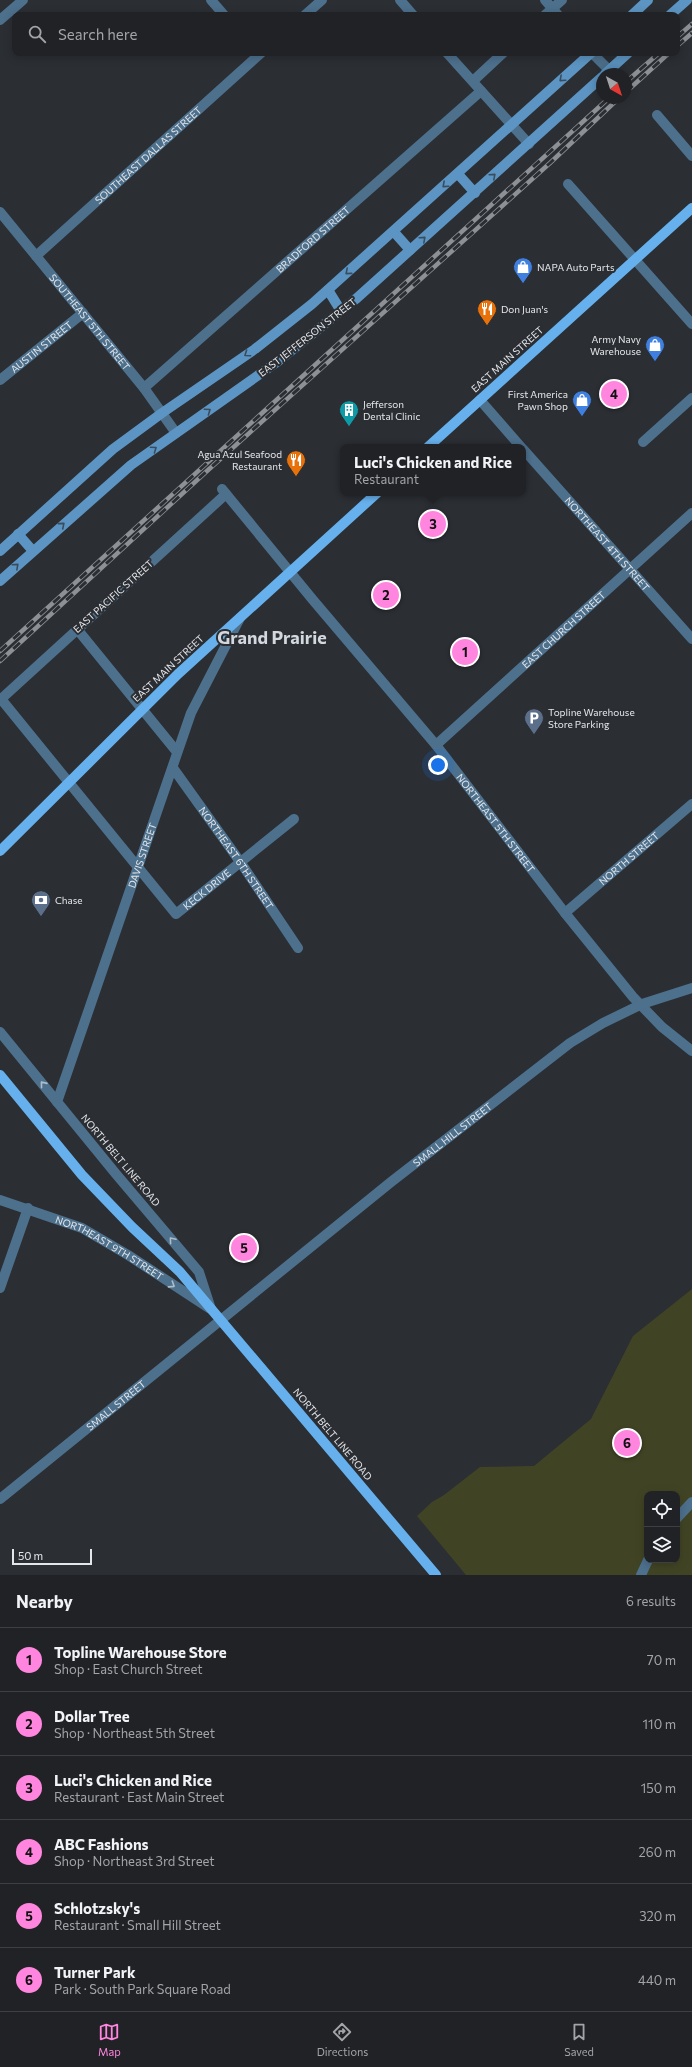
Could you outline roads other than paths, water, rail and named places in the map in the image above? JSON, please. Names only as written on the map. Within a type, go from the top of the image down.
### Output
[{"type":"main road","points":[[635,12],[648,0]]},
{"type":"main road","points":[[673,12],[687,0]]},
{"type":"main road","points":[[0,551],[113,449],[255,348],[328,290],[589,56]]},
{"type":"main road","name":"EAST JEFFERSON STREET","points":[[612,68],[625,56]]},
{"type":"main road","name":"EAST JEFFERSON STREET","points":[[0,581],[131,465],[277,362],[341,311],[475,193],[596,82]]},
{"type":"main road","points":[[458,174],[475,193]]},
{"type":"main road","name":"EAST MAIN STREET","points":[[431,444],[692,208]]},
{"type":"main road","points":[[394,232],[410,250]]},
{"type":"main road","points":[[328,290],[341,311]]},
{"type":"main road","name":"EAST MAIN STREET","points":[[0,851],[143,708],[242,615],[374,496]]},
{"type":"main road","points":[[18,534],[33,551]]},
{"type":"main road","name":"NORTH BELT LINE ROAD","points":[[0,1075],[82,1175],[132,1227],[180,1272],[436,1575]]},
{"type":"street","points":[[0,20],[23,0]]},
{"type":"street","points":[[211,0],[221,12]]},
{"type":"street","points":[[308,12],[322,0]]},
{"type":"street","points":[[400,0],[410,12]]},
{"type":"street","points":[[544,0],[551,12]]},
{"type":"street","points":[[553,12],[562,0]]},
{"type":"street","name":"SOUTHEAST DALLAS STREET","points":[[36,256],[256,56]]},
{"type":"street","points":[[450,56],[529,144]]},
{"type":"street","points":[[473,81],[501,56]]},
{"type":"street","points":[[594,56],[601,68]]},
{"type":"street","name":"BRADFORD STREET","points":[[144,388],[481,91]]},
{"type":"street","points":[[657,115],[692,156]]},
{"type":"street","points":[[568,184],[692,324]]},
{"type":"street","name":"SOUTHEAST 5TH STREET","points":[[0,212],[144,388],[176,433]]},
{"type":"street","name":"AUSTIN STREET","points":[[0,380],[82,313]]},
{"type":"street","points":[[643,442],[692,398]]},
{"type":"street","points":[[480,400],[518,444]]},
{"type":"street","name":"NORTHEAST 4TH STREET","points":[[526,453],[692,639]]},
{"type":"street","name":"EAST PACIFIC STREET","points":[[1,699],[224,491],[289,572]]},
{"type":"street","name":"EAST CHURCH STREET","points":[[436,745],[692,514]]},
{"type":"street","name":"NORTHEAST 5TH STREET","points":[[289,572],[436,745],[564,913],[633,997],[642,1004],[662,1027],[692,1051]]},
{"type":"street","name":"DAVIS STREET","points":[[58,1102],[191,713],[242,615]]},
{"type":"street","points":[[77,629],[143,708],[177,752]]},
{"type":"street","points":[[1,699],[138,868]]},
{"type":"street","name":"NORTHEAST 6TH STREET","points":[[172,768],[241,863],[298,948]]},
{"type":"street","name":"NORTH STREET","points":[[564,913],[692,804]]},
{"type":"street","name":"KECK DRIVE","points":[[138,868],[176,914],[294,819]]},
{"type":"street","name":"SMALL HILL STREET","points":[[232,1313],[337,1225],[570,1043],[596,1027],[642,1004],[692,988]]},
{"type":"street","name":"NORTH BELT LINE ROAD","points":[[0,1032],[199,1272],[211,1309]]},
{"type":"street","name":"NORTHEAST 9TH STREET","points":[[0,1200],[28,1208],[82,1228],[128,1255],[211,1309]]},
{"type":"street","points":[[0,1288],[28,1208]]},
{"type":"street","name":"SMALL STREET","points":[[0,1499],[232,1313]]},
{"type":"street","points":[[680,1515],[692,1502]]},
{"type":"street","points":[[641,1575],[647,1563]]},
{"type":"railway","points":[[680,34],[692,24]]},
{"type":"railway","points":[[680,43],[692,33]]},
{"type":"railway","points":[[632,77],[656,56]]},
{"type":"railway","points":[[632,87],[666,56]]},
{"type":"railway","points":[[0,651],[602,104]]},
{"type":"railway","points":[[0,661],[207,471],[550,163],[613,104]]},
{"type":"place","name":"NAPA Auto Parts","points":[[523,284]]},
{"type":"place","name":"Don Juan's","points":[[487,326]]},
{"type":"place","name":"Army Navy Warehouse","points":[[655,362]]},
{"type":"place","name":"ABC Fashions","points":[[614,394]]},
{"type":"place","name":"First America Pawn Shop","points":[[582,417]]},
{"type":"place","name":"Jefferson Dental Clinic","points":[[349,427]]},
{"type":"place","name":"Agua Azul Seafood Restaurant","points":[[296,477]]},
{"type":"place","name":"Luci's Chicken and Rice","points":[[433,524]]},
{"type":"place","name":"Dollar Tree","points":[[386,595]]},
{"type":"place","name":"Topline Warehouse Store","points":[[465,652]]},
{"type":"place","name":"Topline Warehouse Store Parking","points":[[534,735]]},
{"type":"place","name":"Chase","points":[[41,917]]},
{"type":"place","name":"Schlotzsky's","points":[[244,1248]]},
{"type":"place","name":"Turner Park","points":[[627,1443]]},
{"type":"district","name":"Grand Prairie","points":[[272,637]]}]
